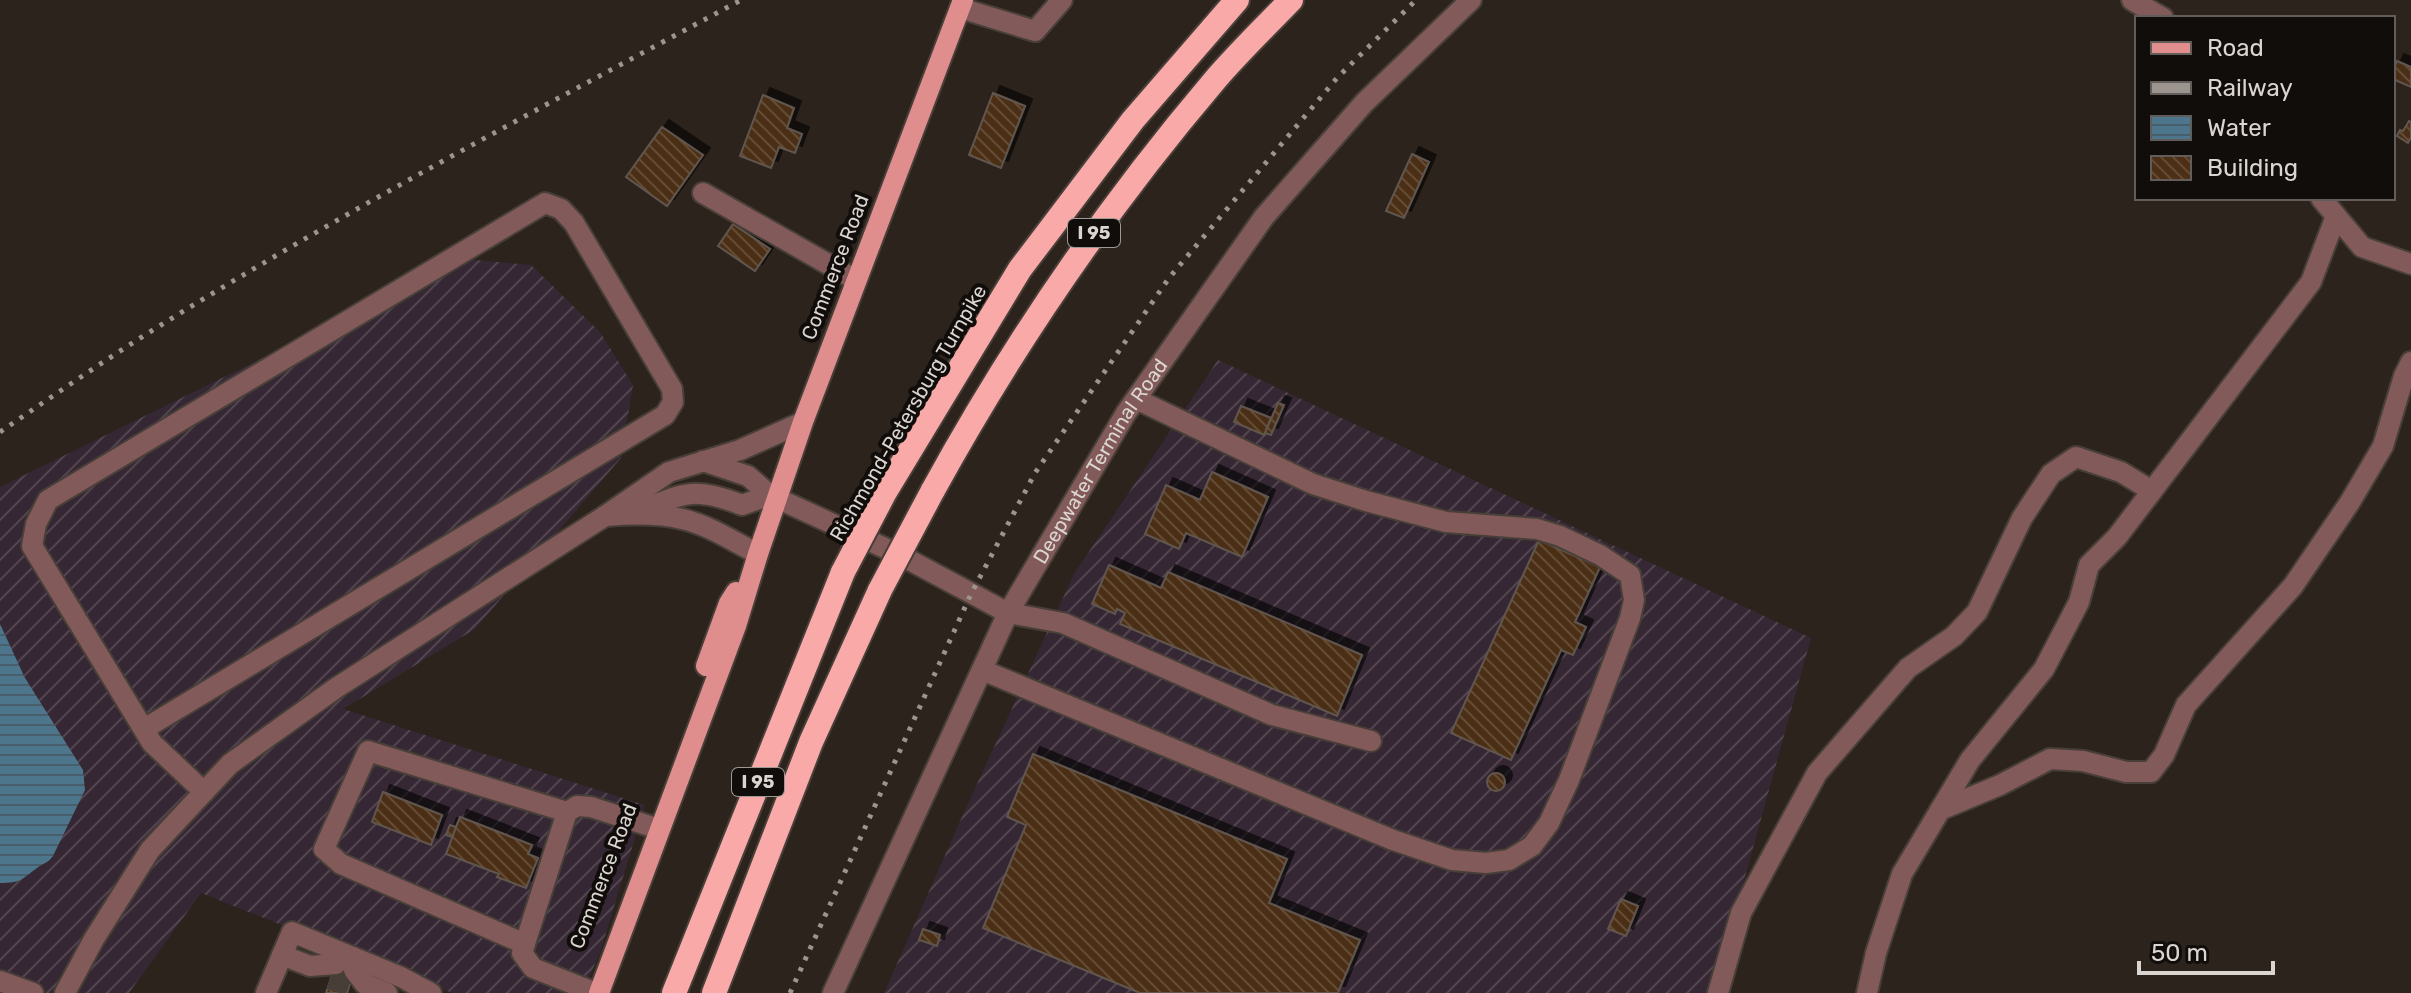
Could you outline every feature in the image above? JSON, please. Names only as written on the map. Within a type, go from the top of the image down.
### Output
[{"type":"highway","name":"Richmond-Petersburg Turnpike","points":[[674,993],[843,572],[885,492],[1020,269],[1133,120],[1237,0]]},
{"type":"highway","name":"I 95","points":[[714,993],[811,742],[880,590],[968,426],[1093,233],[1216,78],[1291,0]]},
{"type":"main road","name":"Commerce Road","points":[[592,992],[654,827],[736,626],[774,496],[962,4]]},
{"type":"street","points":[[962,4],[1035,31],[1062,0]]},
{"type":"street","name":"Deepwater Terminal Road","points":[[833,993],[1008,613],[1136,399],[1264,217],[1364,103],[1471,0]]},
{"type":"street","points":[[2132,0],[2160,16]]},
{"type":"street","points":[[703,193],[856,280]]},
{"type":"street","points":[[2323,200],[2362,247],[2411,264]]},
{"type":"street","points":[[144,729],[665,415],[673,402],[672,389],[574,223],[561,209],[545,203],[48,500],[36,524],[32,546],[152,743],[204,792]]},
{"type":"street","points":[[1867,993],[1876,953],[1902,874],[1970,760],[2044,669],[2079,602],[2089,565],[2117,537],[2311,282],[2336,216]]},
{"type":"street","points":[[1940,810],[2000,785],[2050,759],[2083,761],[2126,772],[2151,772],[2164,755],[2186,705],[2293,586],[2350,502],[2383,446],[2411,362]]},
{"type":"street","points":[[982,670],[1393,840],[1452,860],[1486,863],[1509,860],[1532,846],[1549,823],[1569,780],[1630,618],[1634,600],[1630,575],[1600,555],[1537,529],[1446,522],[1313,484],[1136,399]]},
{"type":"street","points":[[65,993],[94,939],[150,850],[230,764],[336,688],[669,472],[740,450],[803,422]]},
{"type":"street","points":[[1718,993],[1741,913],[1817,773],[1908,668],[1954,636],[1977,612],[2022,518],[2051,474],[2076,457],[2121,472],[2152,491]]},
{"type":"street","points":[[703,461],[748,476],[774,496],[900,555],[1008,613],[1063,623],[1272,715],[1371,741]]},
{"type":"street","points":[[634,514],[683,493],[719,496],[742,505],[774,496]]},
{"type":"street","points":[[605,516],[634,514],[682,518],[758,554]]},
{"type":"street","points":[[525,944],[341,864],[324,849],[368,751],[567,812]]},
{"type":"street","points":[[592,992],[533,968],[522,953],[567,812],[577,806],[591,807],[654,827]]},
{"type":"street","points":[[266,993],[292,932],[398,985],[431,993]]},
{"type":"street","points":[[282,955],[387,993]]},
{"type":"street","points":[[0,981],[33,993]]},
{"type":"shaded area","points":[[464,259],[531,265],[600,332],[633,385],[621,458],[475,629],[343,709],[645,805],[600,953],[582,993],[452,993],[201,893],[129,993],[0,993],[0,487]]},
{"type":"shaded area","points":[[1218,360],[1811,638],[1713,993],[884,993],[1074,574]]},
{"type":"water","points":[[0,624],[25,678],[83,770],[85,790],[53,856],[21,880],[0,883]]},
{"type":"building","points":[[2397,61],[2411,67],[2411,87],[2395,80]]},
{"type":"building","points":[[993,93],[1025,106],[1001,168],[969,155]]},
{"type":"building","points":[[763,95],[794,108],[787,128],[802,134],[795,153],[779,147],[771,168],[740,156]]},
{"type":"building","points":[[2409,121],[2411,137],[2408,143],[2397,136]]},
{"type":"building","points":[[662,127],[703,155],[667,206],[626,177]]},
{"type":"building","points":[[1412,154],[1429,162],[1404,218],[1386,211]]},
{"type":"building","points":[[733,224],[770,249],[755,271],[718,246]]},
{"type":"building","points":[[1278,403],[1284,405],[1271,435],[1265,433]]},
{"type":"building","points":[[1241,406],[1271,418],[1264,435],[1234,422]]},
{"type":"building","points":[[1212,472],[1268,497],[1242,557],[1186,533],[1179,549],[1145,534],[1166,485],[1200,500]]},
{"type":"building","points":[[1539,540],[1600,567],[1575,622],[1586,627],[1573,655],[1561,650],[1511,760],[1451,733]]},
{"type":"building","points":[[1109,565],[1161,588],[1168,572],[1362,655],[1337,716],[1120,624],[1125,613],[1117,609],[1115,614],[1092,604]]},
{"type":"building","points":[[1033,754],[1287,859],[1269,903],[1360,940],[1338,993],[1140,993],[983,928],[1026,825],[1007,817]]},
{"type":"building","points":[[1496,773],[1505,782],[1496,791],[1487,782]]},
{"type":"building","points":[[383,792],[442,815],[431,845],[372,822]]},
{"type":"building","points":[[460,817],[532,845],[528,854],[538,858],[526,888],[446,854]]},
{"type":"building","points":[[450,825],[456,827],[452,837],[446,835]]},
{"type":"building","points":[[1621,899],[1638,906],[1626,936],[1608,929]]},
{"type":"building","points":[[923,929],[940,935],[937,946],[919,940]]},
{"type":"building","points":[[339,954],[358,960],[347,993],[326,993]]},
{"type":"tunnel","points":[[330,979],[349,986]]},
{"type":"railway","points":[[0,432],[140,338],[304,240],[448,158],[741,0]]},
{"type":"railway","points":[[790,993],[971,594],[1035,473],[1169,278],[1337,78],[1416,0]]}]
